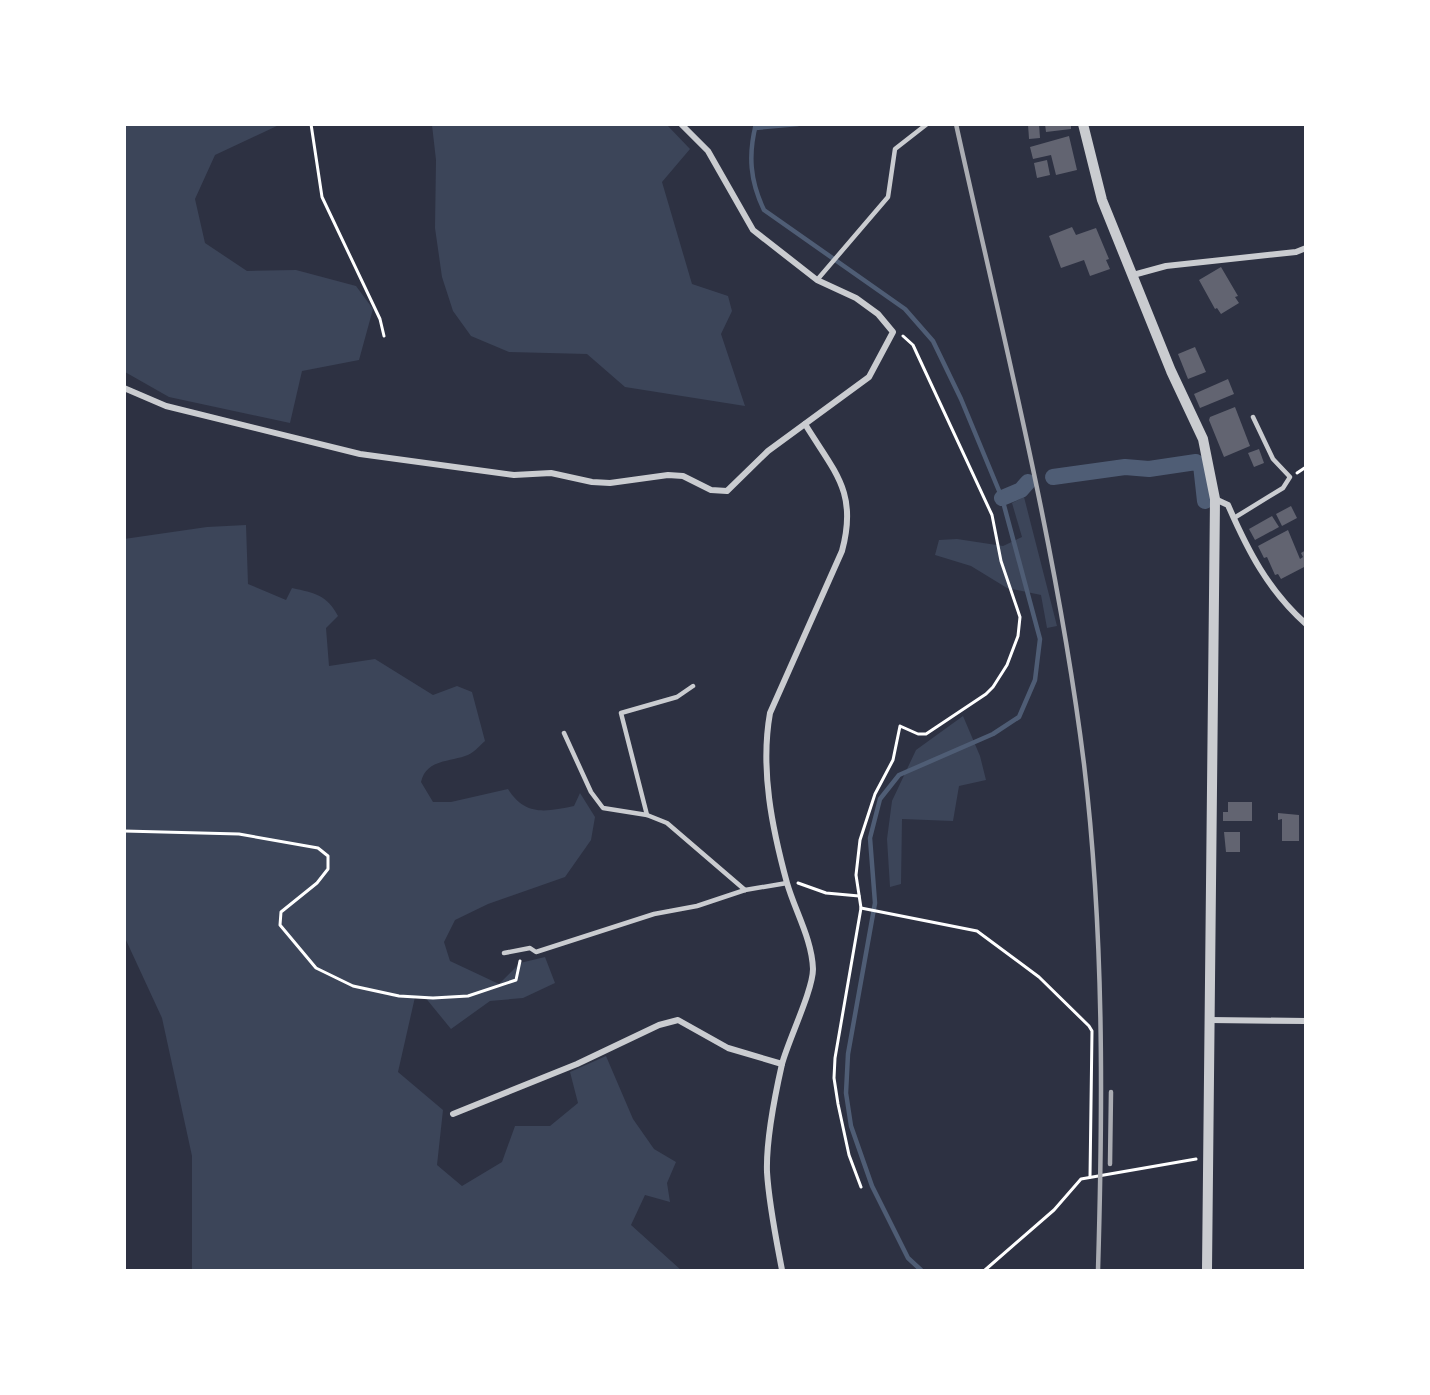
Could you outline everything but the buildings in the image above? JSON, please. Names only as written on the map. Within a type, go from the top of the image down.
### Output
[{"type":"street","points":[[124,388],[166,406],[360,454],[513,475],[551,473],[601,483],[668,475],[683,476],[711,490],[727,491],[768,451],[869,377],[893,332],[878,315],[856,298],[817,280],[753,230],[708,150],[681,124]]},
{"type":"street","points":[[1083,124],[1102,200],[1171,371],[1203,439],[1215,499],[1207,1270]]},
{"type":"street","points":[[1133,275],[1166,266],[1296,252],[1305,248]]},
{"type":"street","points":[[782,1270],[771,1209],[767,1169],[782,1064],[813,973],[812,953],[787,883],[771,809],[765,760],[766,737],[770,712],[842,551],[849,525],[848,504],[841,482],[805,424]]},
{"type":"street","points":[[1215,499],[1228,505],[1256,566],[1284,604],[1305,624]]},
{"type":"street","points":[[453,1114],[577,1064],[659,1025],[678,1020],[728,1048],[782,1064]]},
{"type":"street","points":[[1210,1020],[1305,1021]]},
{"type":"lane","points":[[817,280],[888,197],[895,149],[927,124]]},
{"type":"lane","points":[[1234,518],[1283,488],[1290,477],[1273,459],[1253,417]]},
{"type":"lane","points":[[647,814],[621,713],[677,697],[693,687]]},
{"type":"lane","points":[[564,733],[591,792],[603,808],[647,814],[667,823],[745,890]]},
{"type":"lane","points":[[504,953],[532,949],[536,952],[562,946],[654,914],[697,906],[745,890],[787,883]]},
{"type":"path","points":[[310,124],[322,197],[380,319],[384,336]]},
{"type":"path","points":[[861,1187],[849,1155],[834,1078],[837,1037],[862,908],[856,875],[860,840],[875,794],[893,760],[900,726],[918,734],[926,734],[993,687],[1007,665],[1020,627],[1020,617],[1001,561],[992,515],[981,489],[913,345],[902,335],[893,332]]},
{"type":"path","points":[[124,831],[240,834],[318,848],[328,856],[328,869],[317,883],[281,912],[280,926],[316,968],[353,986],[399,996],[468,996],[516,980],[518,962],[532,949]]},
{"type":"path","points":[[787,883],[795,882],[826,893],[859,896]]},
{"type":"path","points":[[862,908],[977,931],[1031,970],[1089,1026],[1092,1031],[1090,1177]]},
{"type":"path","points":[[985,1270],[1054,1210],[1081,1179],[1191,1158],[1208,1159]]},
{"type":"shaded area","points":[[125,124],[279,125],[215,155],[195,199],[205,243],[247,271],[296,270],[356,286],[373,309],[359,360],[302,371],[290,423],[169,397],[125,372]]},
{"type":"shaded area","points":[[432,125],[667,125],[690,149],[662,182],[692,284],[728,296],[732,311],[721,334],[745,406],[625,387],[587,354],[509,352],[471,336],[453,311],[442,277],[435,228],[436,160]]},
{"type":"shaded area","points":[[1024,497],[1057,626],[1047,628],[1041,595],[1007,588],[971,566],[935,555],[939,540],[957,539],[1003,546],[1022,537],[1012,503]]},
{"type":"shaded area","points":[[246,525],[248,584],[286,600],[292,588],[314,594],[325,599],[334,609],[338,616],[326,628],[329,666],[375,659],[433,695],[457,686],[472,692],[485,741],[468,755],[438,763],[428,770],[421,782],[433,802],[451,802],[508,789],[521,804],[529,808],[554,810],[574,806],[580,793],[595,817],[591,840],[565,877],[488,904],[455,920],[444,942],[450,961],[499,984],[520,963],[545,957],[555,983],[523,998],[490,1001],[451,1029],[424,996],[415,997],[398,1072],[443,1110],[437,1165],[462,1186],[502,1162],[515,1126],[550,1126],[578,1103],[570,1072],[606,1056],[633,1119],[654,1149],[676,1162],[667,1183],[670,1202],[645,1195],[631,1225],[681,1270],[192,1270],[192,1156],[162,1018],[125,938],[124,539],[207,527]]},
{"type":"shaded area","points":[[963,716],[980,756],[986,780],[959,786],[953,821],[902,819],[901,884],[890,887],[887,839],[892,801],[916,750]]},
{"type":"waterway","points":[[756,124],[752,146],[752,168],[756,189],[764,210],[905,309],[933,341],[961,399],[1002,498],[1040,639],[1035,680],[1019,717],[993,734],[899,775],[880,799],[870,838],[875,903],[848,1054],[846,1093],[851,1126],[872,1186],[908,1258],[921,1270]]},
{"type":"waterway","points":[[755,128],[798,124]]},
{"type":"waterway","points":[[1053,477],[1125,467],[1149,469],[1196,462],[1201,465],[1205,501]]},
{"type":"waterway","points":[[1002,498],[1021,490],[1028,482]]},
{"type":"railway","points":[[956,124],[1028,443],[1073,683],[1084,764],[1091,827],[1099,954],[1101,1144],[1098,1270]]},
{"type":"railway","points":[[1110,1164],[1111,1092]]}]
